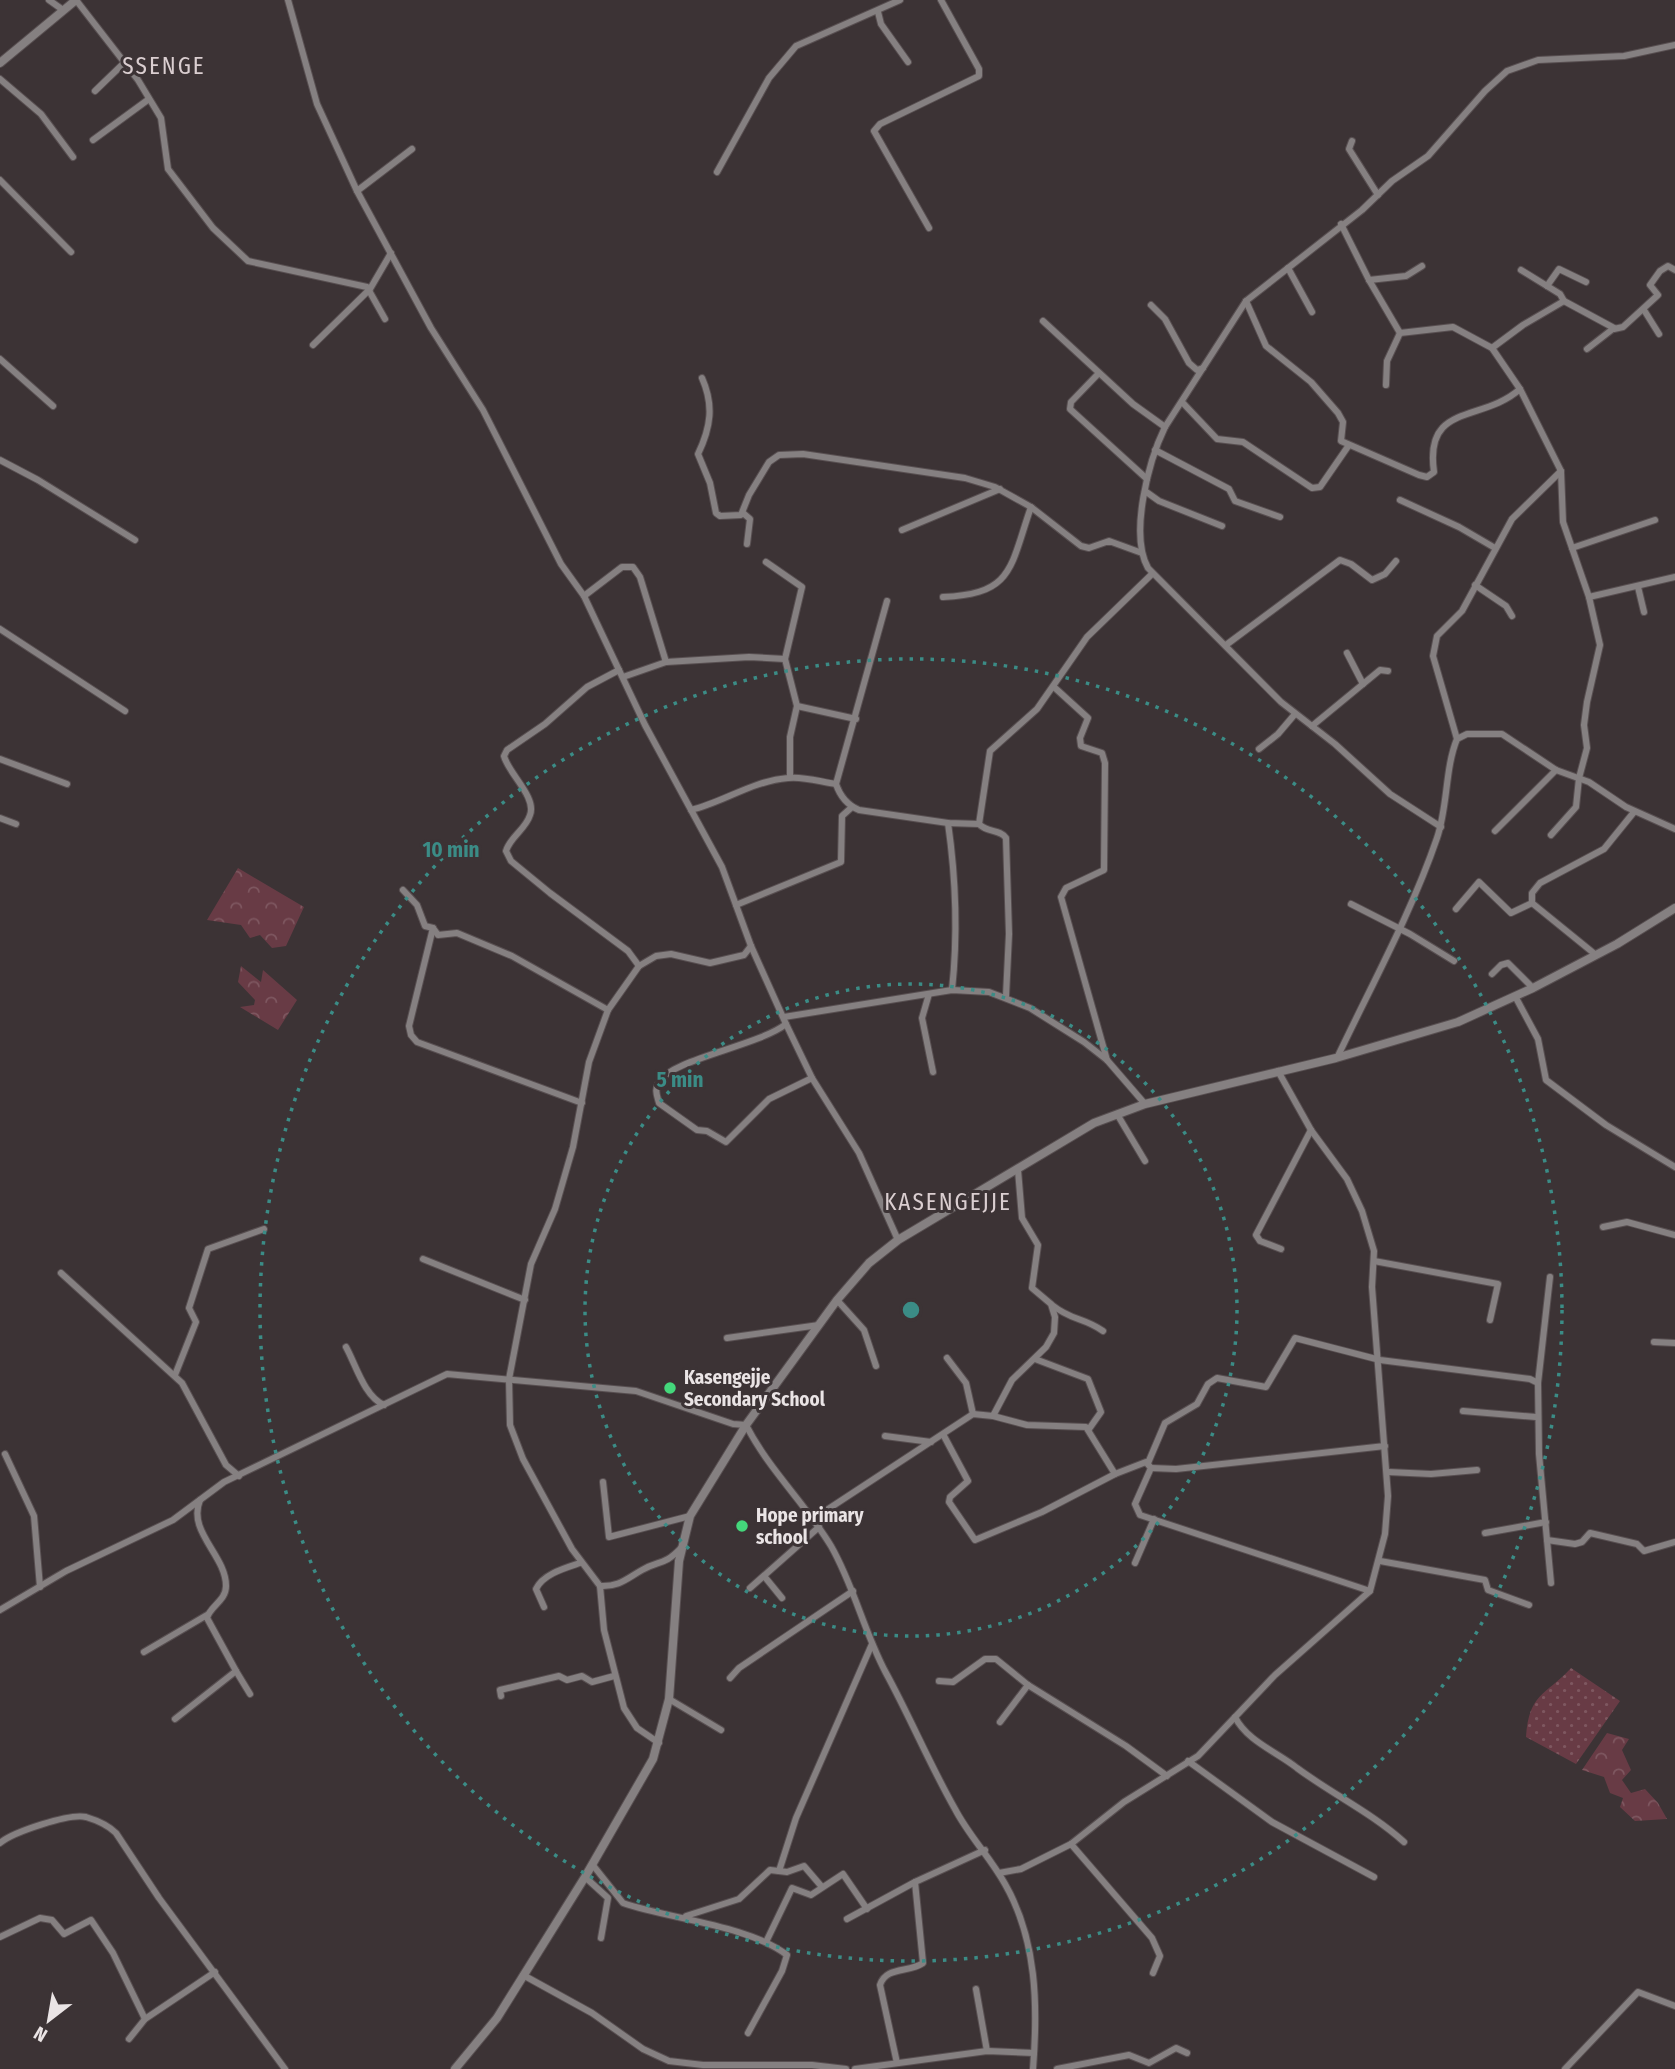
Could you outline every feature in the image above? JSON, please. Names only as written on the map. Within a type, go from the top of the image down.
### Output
[{"type":"street","points":[[49,0],[63,10]]},
{"type":"street","points":[[0,62],[76,0],[126,61],[149,99],[165,132],[168,169],[204,219],[244,258],[263,265],[370,289]]},
{"type":"street","points":[[288,0],[317,104],[357,191],[431,328],[489,421],[561,564],[584,596],[622,677],[722,867],[751,946],[812,1078],[859,1153],[898,1240]]},
{"type":"street","points":[[929,228],[874,131],[880,124],[979,76],[979,69],[941,0]]},
{"type":"street","points":[[718,172],[769,78],[796,46],[878,12],[897,1]]},
{"type":"street","points":[[878,12],[881,24],[908,62]]},
{"type":"street","points":[[1441,827],[1390,794],[1295,714],[1152,574],[1142,553],[1145,491],[1155,450],[1165,427],[1246,302],[1436,149],[1485,91],[1507,71],[1538,60],[1624,56],[1675,45]]},
{"type":"street","points":[[95,91],[126,61]]},
{"type":"street","points":[[0,79],[41,114],[73,157]]},
{"type":"street","points":[[93,140],[149,99]]},
{"type":"street","points":[[1352,141],[1349,149],[1378,195]]},
{"type":"street","points":[[357,191],[412,149]]},
{"type":"street","points":[[0,180],[71,252]]},
{"type":"street","points":[[1341,224],[1400,333]]},
{"type":"street","points":[[313,345],[370,289],[391,253]]},
{"type":"street","points":[[1369,280],[1406,276],[1422,266]]},
{"type":"street","points":[[1587,349],[1614,329],[1623,327],[1644,310],[1658,294],[1650,285],[1654,278],[1667,266],[1675,270]]},
{"type":"street","points":[[1288,268],[1312,312]]},
{"type":"street","points":[[1521,270],[1547,286],[1564,301],[1614,329]]},
{"type":"street","points":[[1547,286],[1559,270],[1586,282]]},
{"type":"street","points":[[370,289],[385,319]]},
{"type":"street","points":[[1492,348],[1526,323],[1564,301]]},
{"type":"street","points":[[1246,302],[1266,346],[1311,382],[1338,413],[1342,422],[1340,438],[1349,445],[1408,471],[1430,477],[1434,472],[1432,443],[1441,428],[1460,416],[1507,401],[1520,389]]},
{"type":"street","points":[[1151,305],[1174,332],[1192,365],[1198,370],[1203,368]]},
{"type":"street","points":[[1644,310],[1659,334]]},
{"type":"street","points":[[1043,321],[1098,374],[1165,427]]},
{"type":"street","points":[[1400,333],[1453,327],[1492,348],[1520,389],[1561,471],[1563,522],[1589,597],[1600,645],[1587,702],[1584,725],[1587,748],[1573,813],[1551,835]]},
{"type":"street","points":[[1386,385],[1387,360],[1400,333]]},
{"type":"street","points":[[0,359],[53,406]]},
{"type":"street","points":[[1098,374],[1071,402],[1070,409],[1147,479]]},
{"type":"street","points":[[702,378],[712,405],[705,441],[698,454],[710,483],[716,513],[737,516],[743,513],[749,495],[764,468],[775,458],[786,454],[965,478],[1000,489],[1031,507],[1081,546],[1089,548],[1112,541],[1142,553]]},
{"type":"street","points":[[1182,402],[1217,439],[1242,442],[1312,488],[1320,486],[1349,445]]},
{"type":"street","points":[[1155,450],[1229,489],[1238,503],[1280,517]]},
{"type":"street","points":[[0,460],[38,480],[135,540]]},
{"type":"street","points":[[1336,1058],[1398,928],[1441,827],[1457,739],[1437,677],[1433,650],[1437,636],[1462,611],[1495,548],[1525,504],[1561,471]]},
{"type":"street","points":[[902,530],[1000,489]]},
{"type":"street","points":[[1145,491],[1159,501],[1222,526]]},
{"type":"street","points":[[1401,500],[1459,527],[1495,548]]},
{"type":"street","points":[[943,597],[979,594],[997,586],[1007,571],[1031,507]]},
{"type":"street","points":[[743,513],[750,519],[747,544]]},
{"type":"street","points":[[1572,548],[1655,520]]},
{"type":"street","points":[[1226,645],[1340,560],[1372,580],[1388,572],[1396,561]]},
{"type":"street","points":[[766,562],[802,587],[785,659],[797,706],[790,737],[790,777]]},
{"type":"street","points":[[584,596],[622,567],[633,567],[640,577],[666,662]]},
{"type":"street","points":[[979,824],[990,751],[1031,715],[1096,627],[1152,574]]},
{"type":"street","points":[[1589,597],[1675,578]]},
{"type":"street","points":[[1475,585],[1506,606],[1512,616]]},
{"type":"street","points":[[1638,587],[1644,612]]},
{"type":"street","points":[[887,601],[836,784],[839,792],[852,807],[948,823],[979,824],[986,831],[1000,832],[1006,838],[1009,934],[1006,996]]},
{"type":"street","points":[[0,629],[125,712]]},
{"type":"street","points":[[1348,653],[1363,684]]},
{"type":"street","points":[[622,677],[666,662],[749,657],[785,659]]},
{"type":"street","points":[[1312,726],[1382,669],[1388,671]]},
{"type":"street","points":[[619,670],[587,687],[503,756],[531,808],[530,816],[506,851],[511,861],[550,893],[628,951],[639,967]]},
{"type":"street","points":[[1054,687],[1088,718],[1080,738],[1081,746],[1102,753],[1105,763],[1104,870],[1066,888],[1062,897],[1107,1060]]},
{"type":"street","points":[[797,706],[856,719]]},
{"type":"street","points":[[1259,749],[1278,734],[1295,714]]},
{"type":"street","points":[[1457,739],[1465,734],[1500,733],[1556,770],[1579,778],[1634,812],[1675,828]]},
{"type":"street","points":[[0,759],[67,784]]},
{"type":"street","points":[[1495,831],[1556,770]]},
{"type":"street","points":[[691,810],[708,806],[718,799],[754,785],[790,777],[836,784]]},
{"type":"street","points":[[736,905],[841,862],[842,816],[852,807]]},
{"type":"street","points":[[1597,955],[1532,903],[1531,896],[1536,886],[1599,852],[1634,812]]},
{"type":"street","points":[[0,818],[16,824]]},
{"type":"street","points":[[948,823],[954,864],[956,926],[952,990]]},
{"type":"street","points":[[1456,909],[1479,883],[1511,913],[1532,903]]},
{"type":"street","points":[[403,890],[417,905],[425,926],[433,928],[438,935],[457,933],[512,957],[608,1010]]},
{"type":"street","points":[[1351,904],[1454,961]]},
{"type":"street","points":[[455,2069],[482,2039],[585,1877],[643,1779],[659,1743],[669,1699],[681,1548],[690,1516],[746,1425],[837,1300],[869,1264],[898,1240],[1073,1135],[1117,1114],[1145,1104],[1336,1058],[1458,1022],[1533,989],[1597,955],[1675,908]]},
{"type":"street","points":[[433,928],[409,1026],[411,1035],[417,1042],[582,1103]]},
{"type":"street","points":[[659,1743],[648,1738],[632,1723],[614,1676],[604,1630],[600,1586],[580,1563],[523,1459],[510,1425],[509,1379],[531,1264],[555,1209],[582,1103],[589,1062],[608,1010],[639,967],[656,956],[671,954],[710,963],[744,955],[751,946]]},
{"type":"street","points":[[1492,974],[1501,965],[1508,963],[1533,989]]},
{"type":"street","points":[[812,1078],[769,1099],[726,1142],[707,1131],[697,1130],[659,1103],[655,1090],[660,1079],[669,1074],[698,1060],[770,1036],[785,1020],[952,990],[977,990],[1006,996],[1055,1022],[1107,1060],[1145,1104]]},
{"type":"street","points":[[929,994],[922,1018],[933,1072]]},
{"type":"street","points":[[1515,996],[1540,1044],[1546,1080],[1606,1125],[1675,1167]]},
{"type":"street","points":[[999,1873],[1021,1869],[1071,1844],[1117,1806],[1198,1756],[1275,1675],[1370,1591],[1380,1561],[1387,1522],[1388,1472],[1370,1236],[1354,1193],[1311,1130],[1278,1071]]},
{"type":"street","points":[[1117,1114],[1145,1161]]},
{"type":"street","points":[[1281,1249],[1261,1241],[1256,1235],[1311,1130]]},
{"type":"street","points":[[1018,1170],[1022,1217],[1038,1245],[1032,1288],[1069,1318],[1083,1319],[1103,1331]]},
{"type":"street","points":[[1603,1227],[1627,1222],[1675,1235]]},
{"type":"street","points":[[175,1375],[196,1322],[189,1308],[208,1249],[264,1229]]},
{"type":"street","points":[[423,1259],[525,1300]]},
{"type":"street","points":[[1374,1261],[1498,1284],[1490,1320]]},
{"type":"street","points":[[61,1273],[175,1375],[226,1465],[239,1476]]},
{"type":"street","points":[[1550,1276],[1536,1417],[1551,1583]]},
{"type":"street","points":[[837,1300],[864,1330],[876,1366]]},
{"type":"street","points":[[993,1416],[1012,1380],[1035,1359],[1055,1333],[1055,1317],[1051,1304]]},
{"type":"street","points":[[727,1338],[819,1325]]},
{"type":"street","points":[[1370,1591],[1140,1515],[1135,1508],[1165,1423],[1197,1404],[1212,1381],[1217,1378],[1266,1387],[1295,1338],[1380,1360],[1530,1379],[1538,1383]]},
{"type":"street","points":[[1654,1342],[1675,1343]]},
{"type":"street","points":[[346,1346],[369,1393],[384,1405]]},
{"type":"street","points":[[947,1358],[966,1383],[973,1414]]},
{"type":"street","points":[[1035,1359],[1088,1379],[1101,1412],[1089,1429]]},
{"type":"street","points":[[0,1610],[66,1571],[173,1520],[239,1476],[447,1374],[636,1391],[725,1422],[746,1425]]},
{"type":"street","points":[[1464,1411],[1536,1417]]},
{"type":"street","points":[[813,1519],[944,1436],[973,1414],[1027,1425],[1089,1429]]},
{"type":"street","points":[[746,1425],[765,1460],[819,1527],[853,1591],[872,1644],[955,1809],[985,1850],[1019,1914],[1036,1983],[1033,2069]]},
{"type":"street","points":[[1089,1429],[1115,1474]]},
{"type":"street","points":[[886,1436],[931,1442]]},
{"type":"street","points":[[944,1436],[968,1480],[950,1497],[949,1502],[975,1541],[1042,1512],[1115,1474],[1150,1465],[1188,1468],[1385,1446]]},
{"type":"street","points":[[5,1454],[34,1516],[40,1587]]},
{"type":"street","points":[[1388,1472],[1431,1474],[1477,1470]]},
{"type":"street","points":[[603,1482],[609,1538],[690,1516]]},
{"type":"street","points":[[144,1652],[207,1615],[223,1598],[226,1586],[222,1569],[203,1534],[196,1512],[201,1499]]},
{"type":"street","points":[[1135,1563],[1154,1520]]},
{"type":"street","points":[[1485,1533],[1546,1522]]},
{"type":"street","points":[[750,1588],[819,1527]]},
{"type":"street","points":[[1547,1540],[1575,1544],[1582,1542],[1590,1533],[1637,1544],[1644,1551],[1675,1542]]},
{"type":"street","points":[[600,1586],[617,1586],[643,1569],[670,1560],[681,1548]]},
{"type":"street","points":[[1380,1561],[1485,1580],[1488,1590],[1530,1605]]},
{"type":"street","points":[[544,1607],[536,1589],[538,1584],[551,1574],[580,1563]]},
{"type":"street","points":[[764,1576],[782,1598]]},
{"type":"street","points":[[730,1678],[739,1668],[853,1591]]},
{"type":"street","points":[[207,1615],[250,1694]]},
{"type":"street","points":[[779,1871],[796,1818],[872,1644]]},
{"type":"street","points":[[939,1681],[953,1682],[985,1659],[992,1658],[1028,1685],[1126,1746],[1167,1776]]},
{"type":"street","points":[[175,1719],[236,1671]]},
{"type":"street","points":[[501,1696],[500,1690],[559,1676],[566,1680],[582,1676],[592,1682],[614,1676]]},
{"type":"street","points":[[1000,1722],[1028,1685]]},
{"type":"street","points":[[669,1699],[720,1730]]},
{"type":"street","points":[[1235,1717],[1247,1733],[1279,1757],[1337,1793],[1404,1842]]},
{"type":"street","points":[[1188,1761],[1272,1822],[1374,1877]]},
{"type":"street","points":[[0,1843],[17,1832],[78,1816],[108,1826],[285,2069]]},
{"type":"street","points":[[1071,1844],[1152,1938],[1160,1956],[1153,1972]]},
{"type":"street","points":[[847,1919],[915,1882],[985,1850]]},
{"type":"street","points":[[592,1864],[623,1903]]},
{"type":"street","points":[[686,1916],[739,1899],[767,1872],[804,1866],[822,1887]]},
{"type":"street","points":[[766,1942],[789,1889],[795,1888],[807,1896],[839,1874],[845,1874],[867,1909]]},
{"type":"street","points":[[585,1877],[605,1893],[608,1909],[601,1938]]},
{"type":"street","points":[[897,2063],[880,1985],[889,1973],[923,1963],[915,1882]]},
{"type":"street","points":[[608,1909],[623,1903],[686,1916],[766,1942],[784,1952],[787,1958],[748,2033]]},
{"type":"street","points":[[0,1937],[40,1918],[52,1920],[64,1934],[92,1920],[113,1953],[145,2019]]},
{"type":"street","points":[[129,2039],[145,2019],[215,1972]]},
{"type":"street","points":[[523,1975],[592,2013],[643,2049],[669,2061],[703,2065],[801,2065],[846,2069]]},
{"type":"street","points":[[976,1990],[987,2051]]},
{"type":"street","points":[[1565,2069],[1638,1992],[1675,2006]]},
{"type":"street","points":[[1057,2069],[1129,2054],[1149,2063],[1176,2048],[1187,2053]]},
{"type":"street","points":[[855,2069],[987,2051],[1034,2053]]},
{"type":"green space","points":[[238,868],[304,907],[286,946],[272,948],[260,935],[250,938],[241,925],[207,920]]},
{"type":"green space","points":[[241,966],[261,982],[263,970],[297,1000],[278,1030],[240,1007],[254,1005],[255,1000],[238,982]]},
{"type":"green space","points":[[1571,1668],[1620,1701],[1576,1764],[1526,1737],[1535,1703]]},
{"type":"green space","points":[[1607,1733],[1629,1739],[1622,1750],[1631,1770],[1622,1780],[1631,1793],[1645,1789],[1658,1803],[1667,1819],[1635,1821],[1620,1807],[1623,1798],[1610,1793],[1604,1777],[1582,1770]]},
{"type":"place","name":"Kasengejje Secondary School","points":[[670,1388]]},
{"type":"place","name":"Hope primary school","points":[[742,1526]]},
{"type":"district","name":"SSENGE","points":[[164,66]]},
{"type":"district","name":"KASENGEJJE","points":[[948,1202]]}]
